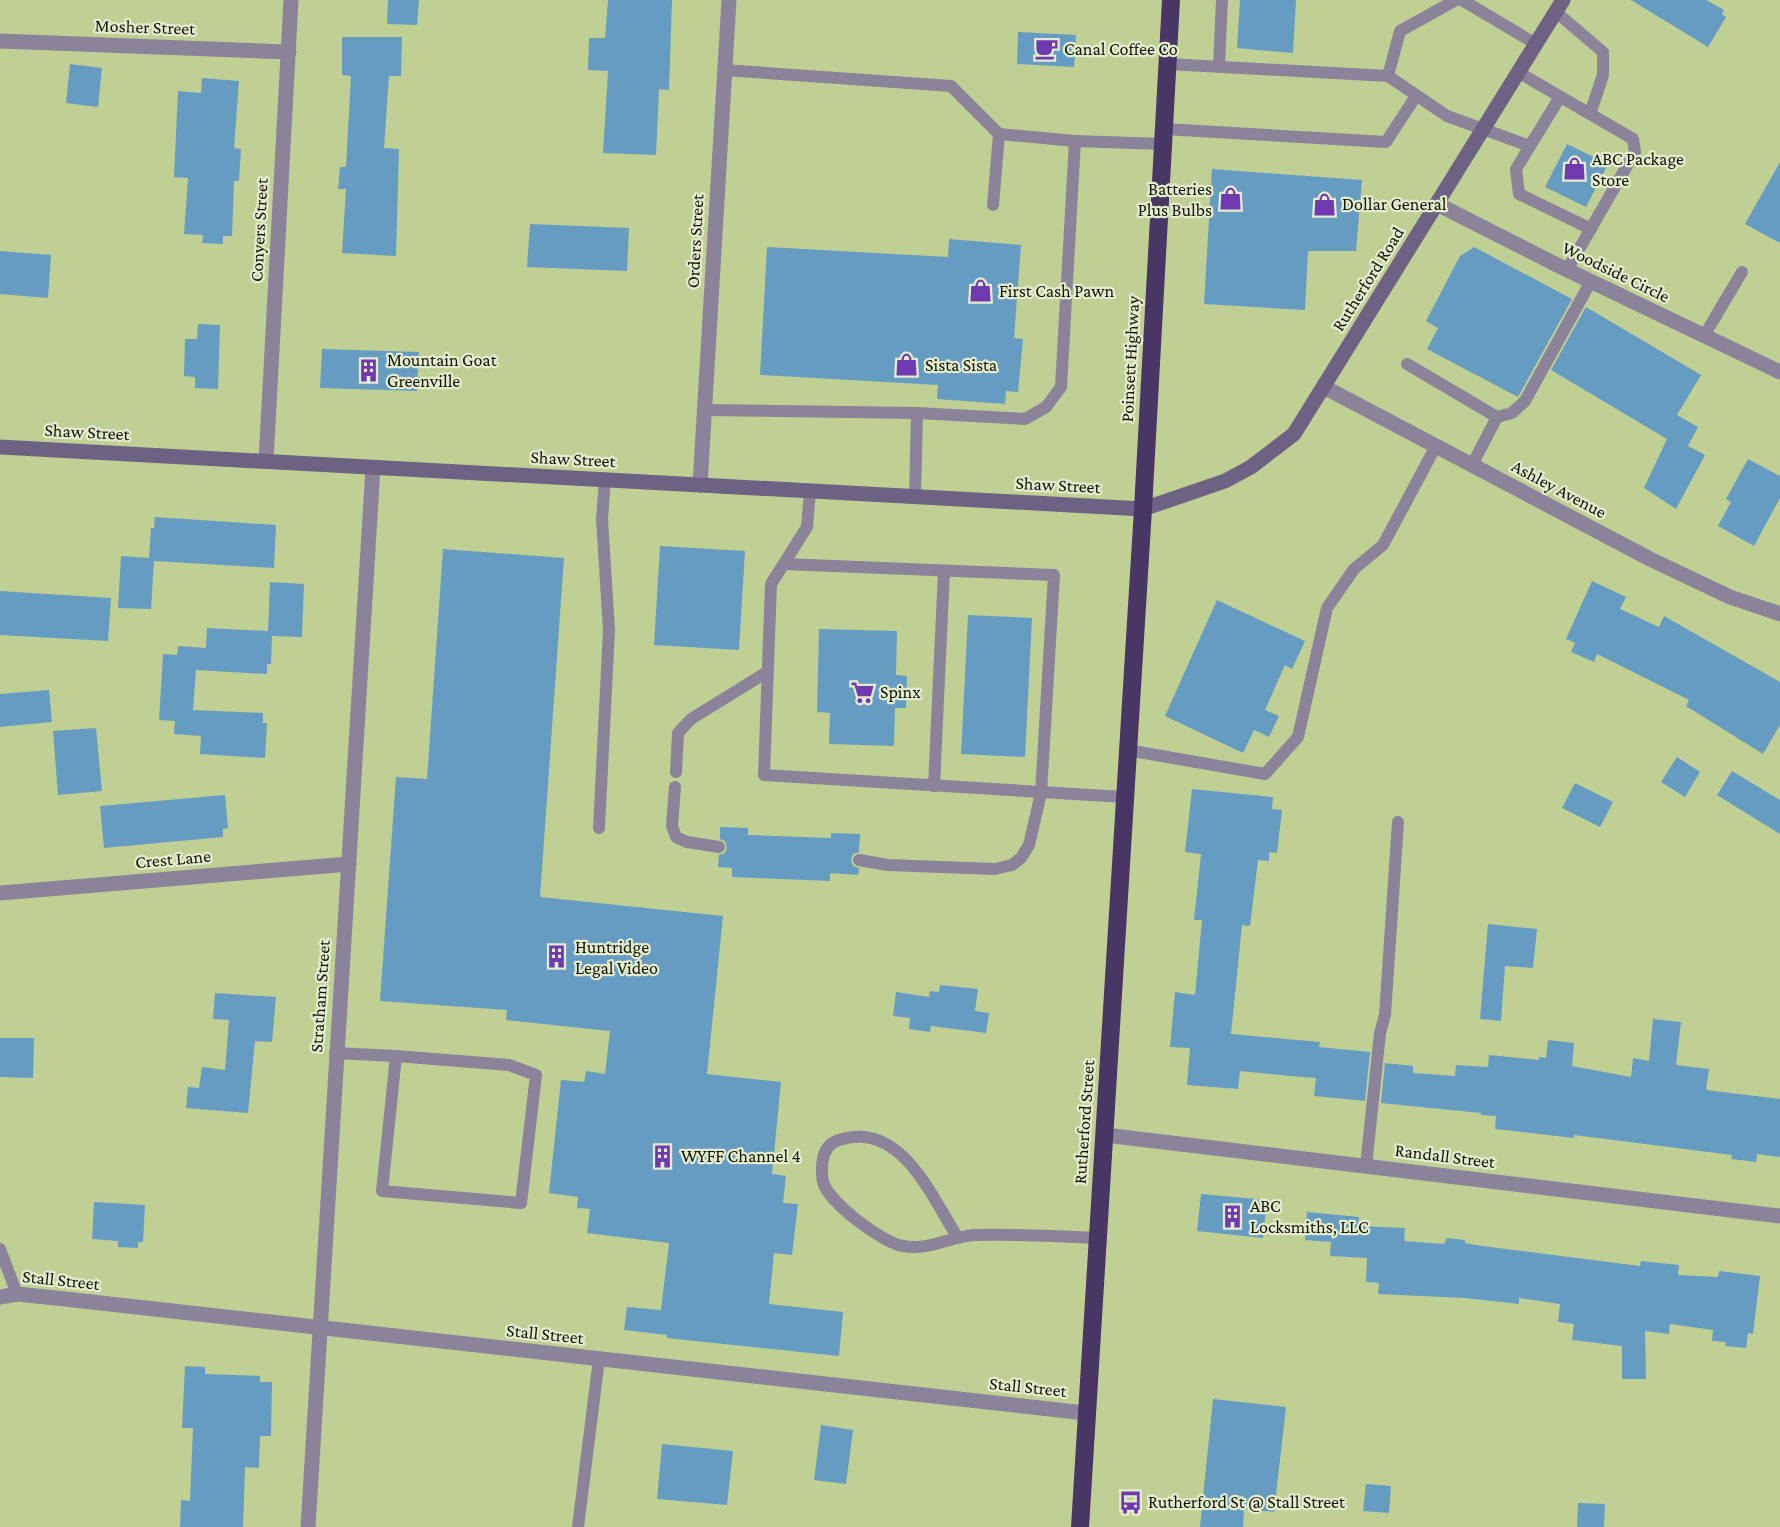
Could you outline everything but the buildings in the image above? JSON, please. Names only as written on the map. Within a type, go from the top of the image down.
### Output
[{"type":"highway","name":"Poinsett Highway","points":[[1128,720],[1143,509],[1171,0]]},
{"type":"highway","name":"Rutherford Street","points":[[1080,1527],[1128,720]]},
{"type":"street","name":"Conyers Street","points":[[266,462],[291,0]]},
{"type":"street","name":"Orders Street","points":[[700,485],[729,0]]},
{"type":"street","name":"Rutherford Road","points":[[1143,509],[1198,492],[1251,467],[1294,434],[1560,6]]},
{"type":"street","name":"Mosher Street","points":[[0,41],[288,52]]},
{"type":"street","name":"Woodside Circle","points":[[1437,204],[1780,372]]},
{"type":"street","name":"Ashley Avenue","points":[[1324,387],[1650,560],[1730,597],[1780,614]]},
{"type":"street","name":"Shaw Street","points":[[0,447],[1143,509]]},
{"type":"street","name":"Stratham Street","points":[[308,1527],[373,468]]},
{"type":"street","name":"Crest Lane","points":[[0,893],[349,864]]},
{"type":"street","name":"Randall Street","points":[[1105,1135],[1780,1216]]},
{"type":"street","name":"Stall Street","points":[[0,1297],[17,1294],[1085,1413]]},
{"type":"lane","points":[[1219,66],[1222,0]]},
{"type":"lane","points":[[1388,76],[1400,31],[1456,0]]},
{"type":"lane","points":[[1462,0],[1536,44]]},
{"type":"lane","points":[[1560,6],[1603,52],[1603,75],[1590,114]]},
{"type":"lane","points":[[1168,64],[1388,76],[1447,116],[1530,146]]},
{"type":"lane","points":[[724,70],[951,86],[999,134],[1075,141],[1164,136],[1386,142],[1416,96]]},
{"type":"lane","points":[[1518,72],[1633,139],[1635,152],[1568,270]]},
{"type":"lane","points":[[1560,97],[1516,169],[1519,194],[1591,229]]},
{"type":"lane","points":[[993,205],[999,134]]},
{"type":"lane","points":[[704,410],[917,413],[1025,418],[1046,407],[1061,387],[1075,141]]},
{"type":"lane","points":[[1704,336],[1742,272]]},
{"type":"lane","points":[[1407,364],[1497,417],[1512,413],[1525,401],[1591,281]]},
{"type":"lane","points":[[915,497],[917,413]]},
{"type":"lane","points":[[1472,465],[1497,417]]},
{"type":"lane","points":[[1127,750],[1265,774],[1298,737],[1327,608],[1354,569],[1383,545],[1436,446]]},
{"type":"lane","points":[[599,828],[609,630],[602,519],[605,480]]},
{"type":"lane","points":[[810,491],[807,527],[771,585],[764,775],[1124,797]]},
{"type":"lane","points":[[784,564],[1054,575],[1041,793],[1029,845],[1021,858],[1012,865],[995,869],[888,865],[859,860]]},
{"type":"lane","points":[[934,786],[944,571]]},
{"type":"lane","points":[[676,772],[678,734],[691,720],[767,672]]},
{"type":"lane","points":[[675,787],[672,826],[676,837],[687,842],[719,847]]},
{"type":"lane","points":[[1366,1166],[1380,1033],[1385,1015],[1398,822]]},
{"type":"lane","points":[[336,1053],[396,1056],[508,1065],[536,1075],[521,1203],[382,1191],[396,1056]]},
{"type":"lane","points":[[958,1238],[924,1183],[892,1146],[880,1140],[852,1136],[835,1141],[827,1149],[822,1159],[822,1172],[823,1182],[830,1194],[849,1213],[884,1238],[902,1246],[923,1248],[958,1238],[1051,1235],[1097,1238]]},
{"type":"lane","points":[[0,1249],[17,1294]]},
{"type":"lane","points":[[578,1527],[599,1359]]},
{"type":"place","name":"Canal Coffee Co","points":[[1046,49]]},
{"type":"place","name":"ABC Package Store","points":[[1574,169]]},
{"type":"place","name":"Batteries Plus Bulbs","points":[[1230,199]]},
{"type":"place","name":"Dollar General","points":[[1324,204]]},
{"type":"place","name":"First Cash Pawn","points":[[981,291]]},
{"type":"place","name":"Sista Sista","points":[[907,365]]},
{"type":"place","name":"Mountain Goat Greenville","points":[[369,370]]},
{"type":"place","name":"Spinx","points":[[862,692]]},
{"type":"place","name":"Huntridge Legal Video","points":[[557,957]]},
{"type":"place","name":"WYFF Channel 4","points":[[663,1156]]},
{"type":"place","name":"ABC Locksmiths, LLC","points":[[1232,1216]]},
{"type":"place","name":"Rutherford St @ Stall Street","points":[[1130,1502]]}]
